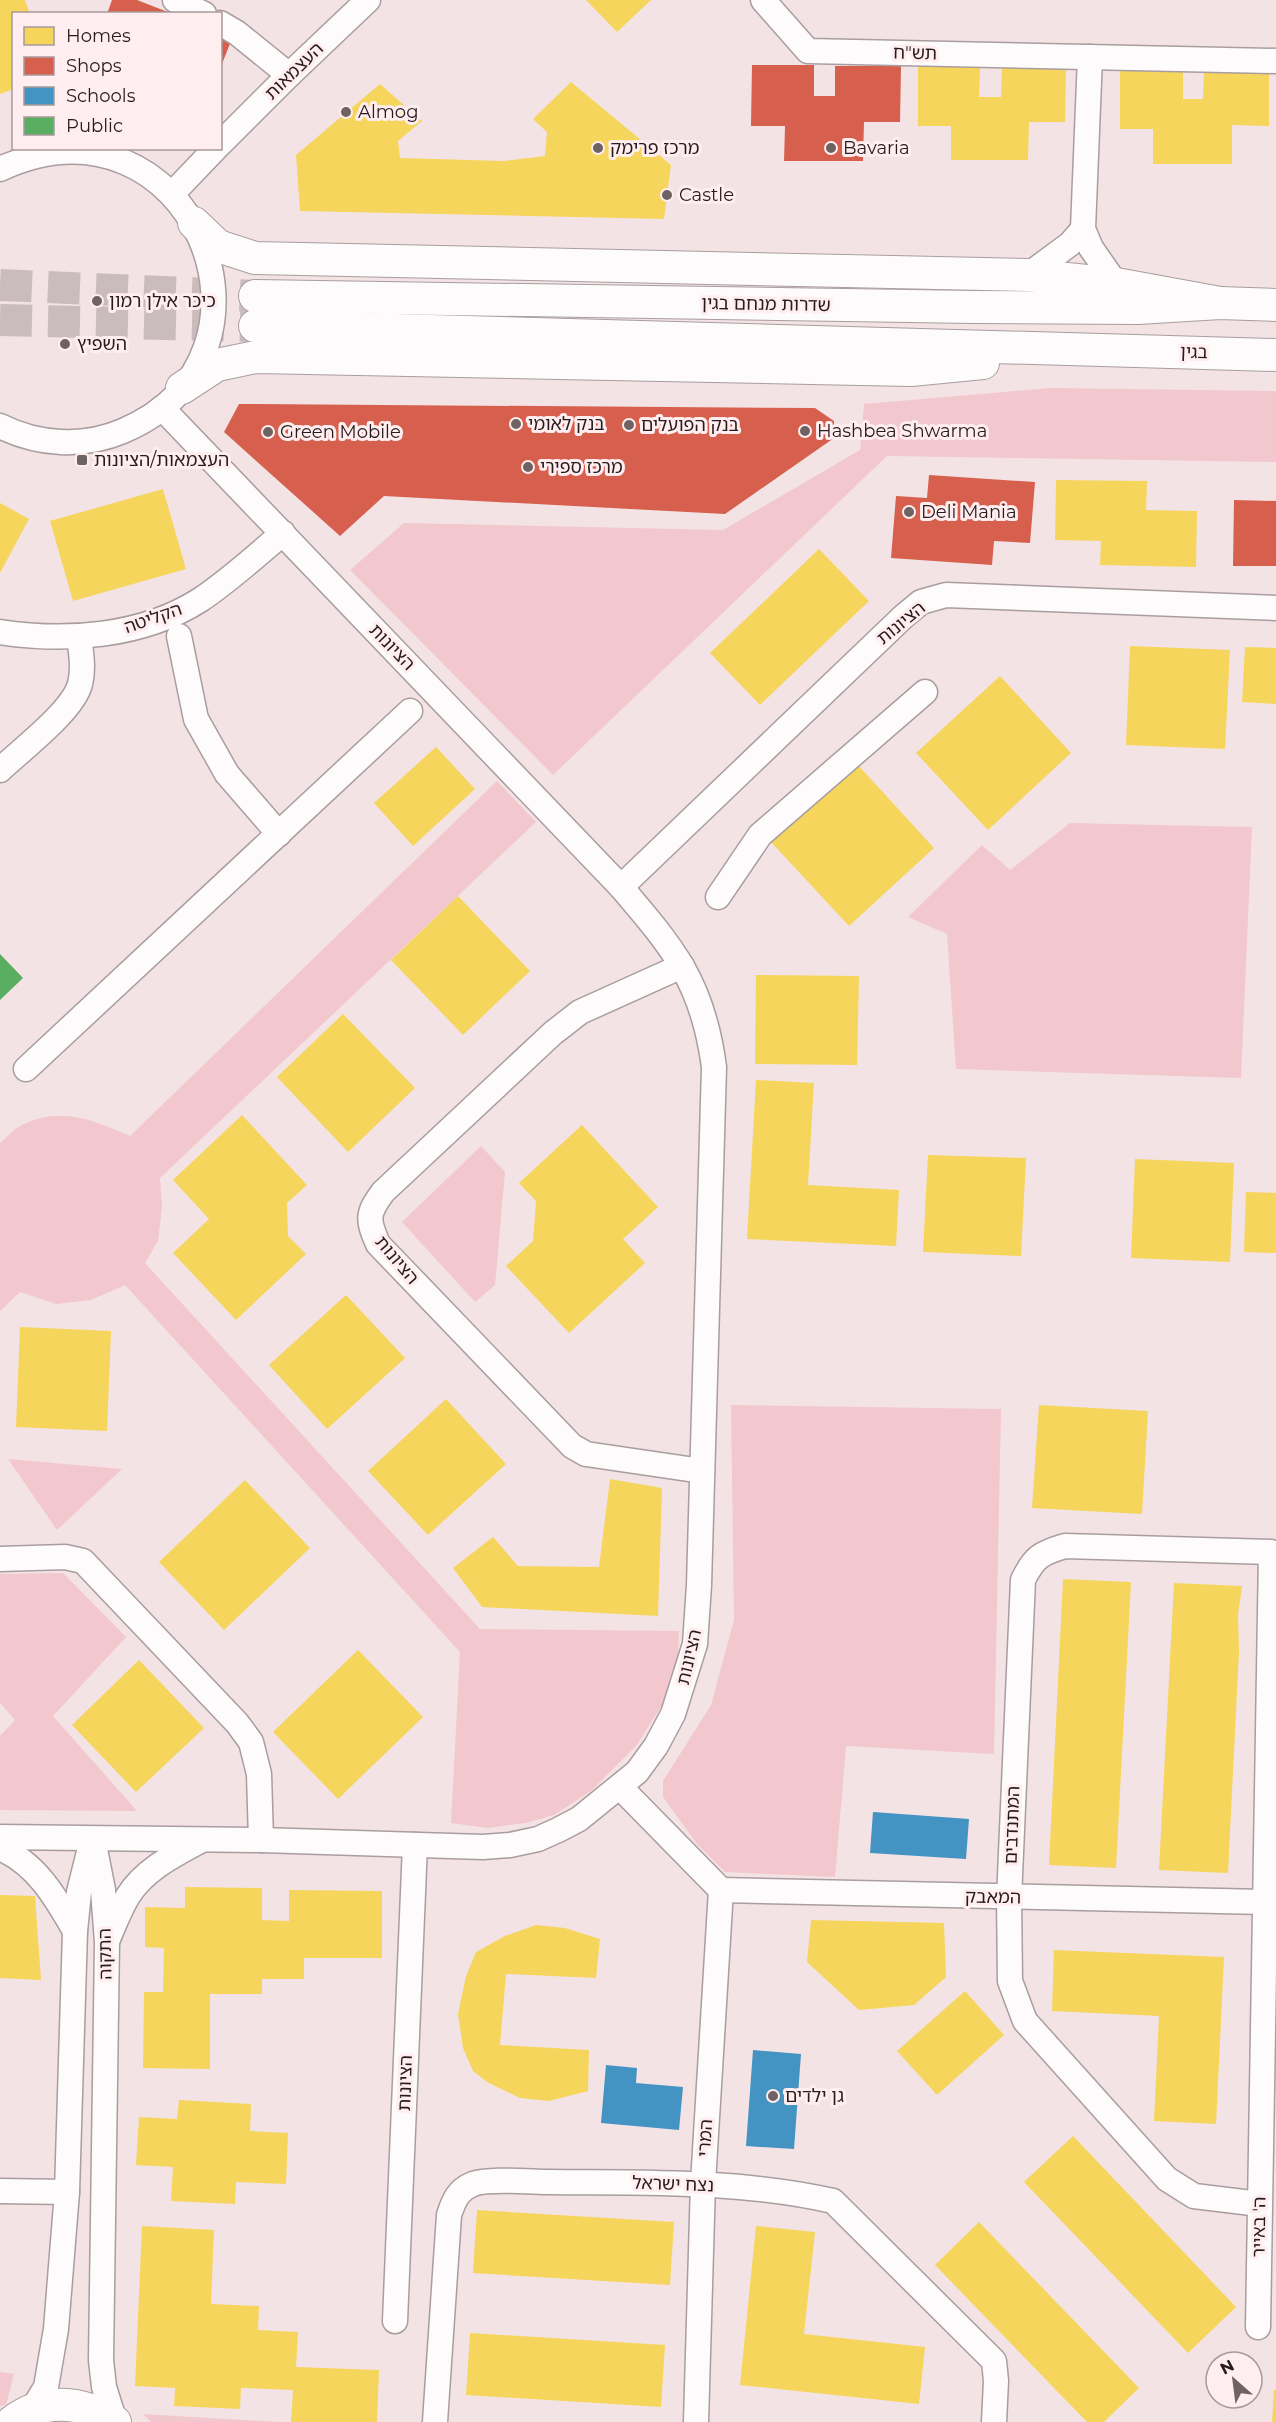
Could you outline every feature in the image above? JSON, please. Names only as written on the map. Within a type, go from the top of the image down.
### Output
[{"type":"main road","points":[[194,224],[218,246],[255,258],[1028,275],[1116,284],[1220,303]]},
{"type":"main road","name":"שדרות מנחם בגין","points":[[1113,350],[255,311],[1126,308],[1220,303],[1276,305]]},
{"type":"main road","points":[[172,398],[217,365],[255,357],[911,370],[1113,350]]},
{"type":"main road","name":"בגין","points":[[1113,350],[1276,355]]},
{"type":"main road","points":[[16,2419],[53,2404],[75,2405],[97,2411],[115,2422]]},
{"type":"street","points":[[175,0],[200,12]]},
{"type":"street","name":"העצמאות","points":[[222,142],[368,0]]},
{"type":"street","name":"תש\"ח","points":[[763,0],[808,51],[1276,61]]},
{"type":"street","points":[[222,24],[237,33],[289,75]]},
{"type":"street","points":[[1090,57],[1083,229],[1091,248],[1116,284]]},
{"type":"street","points":[[172,194],[214,150]]},
{"type":"street","points":[[0,169],[40,154],[87,153],[133,166],[153,178],[172,194],[194,224],[206,250],[211,269],[214,307],[209,336],[198,363],[172,398],[139,425],[112,436],[85,442],[56,442],[28,438],[0,426]]},
{"type":"street","points":[[1028,275],[1070,244],[1083,229]]},
{"type":"street","name":"הציונות","points":[[0,1837],[261,1840],[483,1847],[510,1845],[538,1839],[579,1819],[637,1772],[656,1746],[673,1714],[695,1644],[714,1067],[704,1015],[696,992],[667,941],[621,887],[283,533],[172,398]]},
{"type":"street","name":"הקליטה","points":[[0,632],[26,636],[79,637],[127,629],[174,614],[200,600],[228,580],[283,533]]},
{"type":"street","name":"הציונות","points":[[621,887],[895,624],[921,602],[946,595],[1276,608]]},
{"type":"street","points":[[179,636],[196,719],[227,774],[279,834]]},
{"type":"street","points":[[0,770],[63,712],[74,697],[80,684],[82,666],[79,637]]},
{"type":"street","points":[[717,897],[760,835],[925,692]]},
{"type":"street","points":[[26,1069],[410,711]]},
{"type":"street","name":"הציונות","points":[[682,966],[580,1012],[554,1033],[383,1192],[372,1207],[368,1222],[378,1244],[572,1446],[586,1454],[702,1471]]},
{"type":"street","name":"המתנדבים","points":[[1260,2204],[1194,2196],[1167,2179],[1025,2021],[1010,1981],[1010,1898],[1023,1580],[1030,1564],[1043,1553],[1065,1546],[1271,1552]]},
{"type":"street","name":"ה' באייר","points":[[1258,2327],[1271,1552]]},
{"type":"street","points":[[0,1559],[65,1557],[83,1561],[237,1723],[251,1742],[259,1774],[261,1840]]},
{"type":"street","points":[[620,1787],[721,1890]]},
{"type":"street","name":"התקוה","points":[[16,2419],[46,2387],[56,2329],[68,2192],[75,1930],[79,1892],[93,1839]]},
{"type":"street","name":"התקוה","points":[[93,1839],[103,1890],[107,1942],[101,2360],[104,2387],[115,2422]]},
{"type":"street","points":[[107,1942],[128,1896],[141,1880],[168,1859],[202,1840]]},
{"type":"street","name":"הציונות","points":[[395,2320],[415,1845]]},
{"type":"street","points":[[0,1848],[21,1859],[44,1881],[75,1930]]},
{"type":"street","name":"המאבק","points":[[721,1890],[1265,1902]]},
{"type":"street","name":"המרי","points":[[696,2422],[703,2183],[721,1890]]},
{"type":"street","name":"נצח ישראל","points":[[435,2422],[449,2215],[456,2195],[474,2183],[507,2182],[703,2183],[798,2193],[833,2201],[994,2361],[996,2381],[994,2422]]},
{"type":"street","points":[[0,2191],[68,2192]]},
{"type":"shaded area","points":[[1051,388],[1276,391],[1276,462],[887,456],[553,775],[350,570],[404,523],[723,530],[860,450],[864,404]]},
{"type":"shaded area","points":[[497,781],[536,822],[160,1178],[162,1207],[158,1241],[145,1263],[480,1629],[679,1631],[677,1681],[637,1745],[591,1791],[554,1815],[526,1823],[488,1828],[451,1823],[460,1652],[125,1285],[91,1300],[56,1304],[20,1292],[0,1311],[0,1143],[22,1125],[50,1116],[90,1120],[130,1136]]},
{"type":"shaded area","points":[[1070,823],[1252,827],[1241,1078],[956,1069],[947,934],[908,917],[982,845],[1010,870]]},
{"type":"shaded area","points":[[481,1146],[505,1172],[495,1285],[475,1302],[402,1222]]},
{"type":"shaded area","points":[[731,1405],[1001,1409],[994,1754],[846,1746],[835,1877],[725,1872],[697,1844],[663,1797],[663,1781],[711,1705],[734,1620]]},
{"type":"shaded area","points":[[8,1459],[122,1469],[57,1530]]},
{"type":"shaded area","points":[[63,1573],[126,1637],[53,1716],[137,1811],[0,1810],[0,1736],[15,1720],[0,1703],[0,1574]]},
{"type":"shaded area","points":[[0,2372],[14,2374],[6,2405],[0,2406]]},
{"type":"shaded area","points":[[143,2414],[279,2422],[151,2422]]},
{"type":"building: Homes","points":[[0,0],[25,0],[29,12],[12,12],[12,90],[0,94]]},
{"type":"building: Homes","points":[[586,0],[651,0],[617,32]]},
{"type":"building: Homes","points":[[918,66],[980,66],[979,97],[1001,97],[1002,67],[1066,67],[1065,122],[1029,122],[1028,160],[951,160],[951,126],[918,126]]},
{"type":"building: Homes","points":[[1120,68],[1183,68],[1183,99],[1203,99],[1204,69],[1269,69],[1269,126],[1232,125],[1232,164],[1153,164],[1153,129],[1120,129]]},
{"type":"building: Homes","name":"מרכז פרימק","points":[[571,82],[671,165],[664,219],[300,211],[296,155],[380,84],[422,121],[398,141],[400,158],[503,161],[545,156],[547,132],[533,119]]},
{"type":"building: Homes","points":[[1056,480],[1147,481],[1146,510],[1197,511],[1196,567],[1100,565],[1101,541],[1055,540]]},
{"type":"building: Homes","points":[[163,489],[186,569],[73,601],[50,521]]},
{"type":"building: Homes","points":[[0,503],[29,519],[0,573]]},
{"type":"building: Homes","points":[[819,549],[869,601],[760,705],[710,653]]},
{"type":"building: Homes","points":[[1130,646],[1230,650],[1225,749],[1126,745]]},
{"type":"building: Homes","points":[[1245,647],[1276,648],[1276,704],[1242,702]]},
{"type":"building: Homes","points":[[1000,676],[1071,753],[988,830],[916,753]]},
{"type":"building: Homes","points":[[436,747],[475,789],[413,846],[374,803]]},
{"type":"building: Homes","points":[[857,764],[934,848],[849,926],[771,842]]},
{"type":"building: Homes","points":[[458,896],[530,971],[463,1035],[391,960]]},
{"type":"building: Homes","points":[[756,975],[859,976],[857,1065],[755,1064]]},
{"type":"building: Homes","points":[[343,1014],[415,1088],[348,1152],[277,1077]]},
{"type":"building: Homes","points":[[756,1080],[814,1083],[808,1185],[899,1190],[896,1246],[747,1239]]},
{"type":"building: Homes","points":[[242,1115],[307,1185],[287,1203],[288,1236],[306,1254],[236,1320],[173,1253],[209,1219],[173,1180]]},
{"type":"building: Homes","points":[[582,1125],[658,1207],[623,1239],[645,1263],[569,1333],[506,1266],[533,1241],[536,1201],[519,1183]]},
{"type":"building: Homes","points":[[928,1155],[1026,1158],[1021,1256],[923,1252]]},
{"type":"building: Homes","points":[[1135,1159],[1234,1163],[1230,1262],[1131,1258]]},
{"type":"building: Homes","points":[[1246,1192],[1276,1193],[1276,1253],[1244,1252]]},
{"type":"building: Homes","points":[[346,1295],[405,1358],[327,1429],[269,1365]]},
{"type":"building: Homes","points":[[20,1327],[111,1331],[107,1431],[16,1427]]},
{"type":"building: Homes","points":[[446,1399],[506,1464],[428,1535],[368,1471]]},
{"type":"building: Homes","points":[[1039,1405],[1148,1411],[1142,1514],[1032,1508]]},
{"type":"building: Homes","points":[[610,1479],[662,1488],[658,1616],[482,1607],[453,1568],[493,1537],[518,1566],[599,1567]]},
{"type":"building: Homes","points":[[245,1480],[310,1548],[224,1630],[159,1562]]},
{"type":"building: Homes","points":[[1063,1579],[1131,1582],[1116,1868],[1049,1865]]},
{"type":"building: Homes","points":[[1174,1583],[1242,1586],[1238,1615],[1239,1651],[1228,1873],[1159,1870]]},
{"type":"building: Homes","points":[[358,1650],[423,1717],[338,1799],[273,1732]]},
{"type":"building: Homes","points":[[139,1660],[204,1728],[136,1792],[72,1725]]},
{"type":"building: Homes","points":[[185,1887],[262,1888],[262,1920],[289,1921],[289,1890],[382,1891],[382,1958],[304,1958],[304,1979],[262,1979],[262,1994],[210,1994],[210,2069],[143,2068],[144,1992],[163,1992],[164,1948],[145,1947],[145,1907],[185,1908]]},
{"type":"building: Homes","points":[[0,1895],[35,1896],[41,1980],[0,1978]]},
{"type":"building: Homes","points":[[811,1920],[944,1923],[946,1977],[914,2005],[859,2010],[807,1962]]},
{"type":"building: Homes","points":[[536,1925],[565,1928],[600,1939],[596,1978],[506,1974],[500,2045],[589,2050],[588,2091],[549,2101],[520,2098],[487,2082],[473,2071],[463,2048],[458,2014],[466,1976],[476,1952],[505,1936]]},
{"type":"building: Homes","points":[[1054,1950],[1224,1957],[1216,2124],[1154,2121],[1159,2016],[1052,2011]]},
{"type":"building: Homes","points":[[965,1991],[1004,2035],[937,2095],[897,2051]]},
{"type":"building: Homes","points":[[179,2100],[251,2104],[250,2131],[288,2133],[286,2184],[236,2182],[235,2204],[171,2201],[173,2167],[136,2165],[139,2117],[177,2119]]},
{"type":"building: Homes","points":[[1073,2136],[1236,2307],[1188,2353],[1024,2182]]},
{"type":"building: Homes","points":[[477,2210],[674,2222],[670,2285],[473,2273]]},
{"type":"building: Homes","points":[[979,2222],[1139,2388],[1104,2422],[1087,2422],[935,2265]]},
{"type":"building: Homes","points":[[142,2226],[214,2230],[211,2304],[259,2306],[258,2330],[298,2332],[296,2367],[379,2370],[377,2422],[291,2422],[293,2390],[241,2388],[240,2409],[174,2406],[175,2388],[135,2386]]},
{"type":"building: Homes","points":[[756,2226],[815,2232],[804,2334],[925,2347],[919,2404],[740,2385]]},
{"type":"building: Homes","points":[[470,2333],[665,2345],[661,2407],[466,2395]]},
{"type":"building: Homes","points":[[1274,2390],[1276,2390],[1276,2422],[1272,2422]]},
{"type":"building: Shops","points":[[112,0],[137,0],[168,12],[108,12]]},
{"type":"building: Shops","points":[[222,32],[233,36],[222,64]]},
{"type":"building: Shops","points":[[752,65],[814,65],[814,96],[835,96],[835,66],[901,66],[900,122],[864,122],[863,161],[784,161],[785,126],[751,126]]},
{"type":"building: Shops","name":"מרכז ספירי","points":[[239,404],[815,408],[834,421],[834,438],[725,514],[384,496],[340,536],[224,432]]},
{"type":"building: Shops","points":[[929,475],[1035,482],[1030,543],[994,541],[992,565],[891,558],[896,496],[927,498]]},
{"type":"building: Shops","points":[[1234,500],[1276,501],[1276,566],[1233,566]]},
{"type":"building: Schools","points":[[873,1812],[969,1819],[966,1859],[870,1853]]},
{"type":"building: Schools","points":[[753,2050],[801,2054],[794,2149],[746,2146]]},
{"type":"building: Schools","points":[[606,2065],[637,2068],[636,2083],[683,2087],[679,2130],[601,2123]]},
{"type":"building: Public","points":[[0,954],[23,978],[0,1000]]},
{"type":"tunnel","points":[[0,285],[255,296]]},
{"type":"tunnel","points":[[0,320],[255,326]]},
{"type":"place","name":"Almog","points":[[346,112]]},
{"type":"place","name":"מרכז פרימק","points":[[598,148]]},
{"type":"place","name":"Bavaria","points":[[831,148]]},
{"type":"place","name":"Castle","points":[[667,195]]},
{"type":"place","name":"כיכר אילן רמון","points":[[97,301]]},
{"type":"place","name":"השפיץ","points":[[65,344]]},
{"type":"place","name":"בנק לאומי","points":[[516,424]]},
{"type":"place","name":"בנק הפועלים","points":[[629,425]]},
{"type":"place","name":"Hashbea Shwarma","points":[[805,431]]},
{"type":"place","name":"Green Mobile","points":[[268,432]]},
{"type":"place","name":"העצמאות/הציונות","points":[[82,460]]},
{"type":"place","name":"מרכז ספירי","points":[[528,467]]},
{"type":"place","name":"Deli Mania","points":[[909,512]]},
{"type":"place","name":"גן ילדים","points":[[773,2096]]}]
